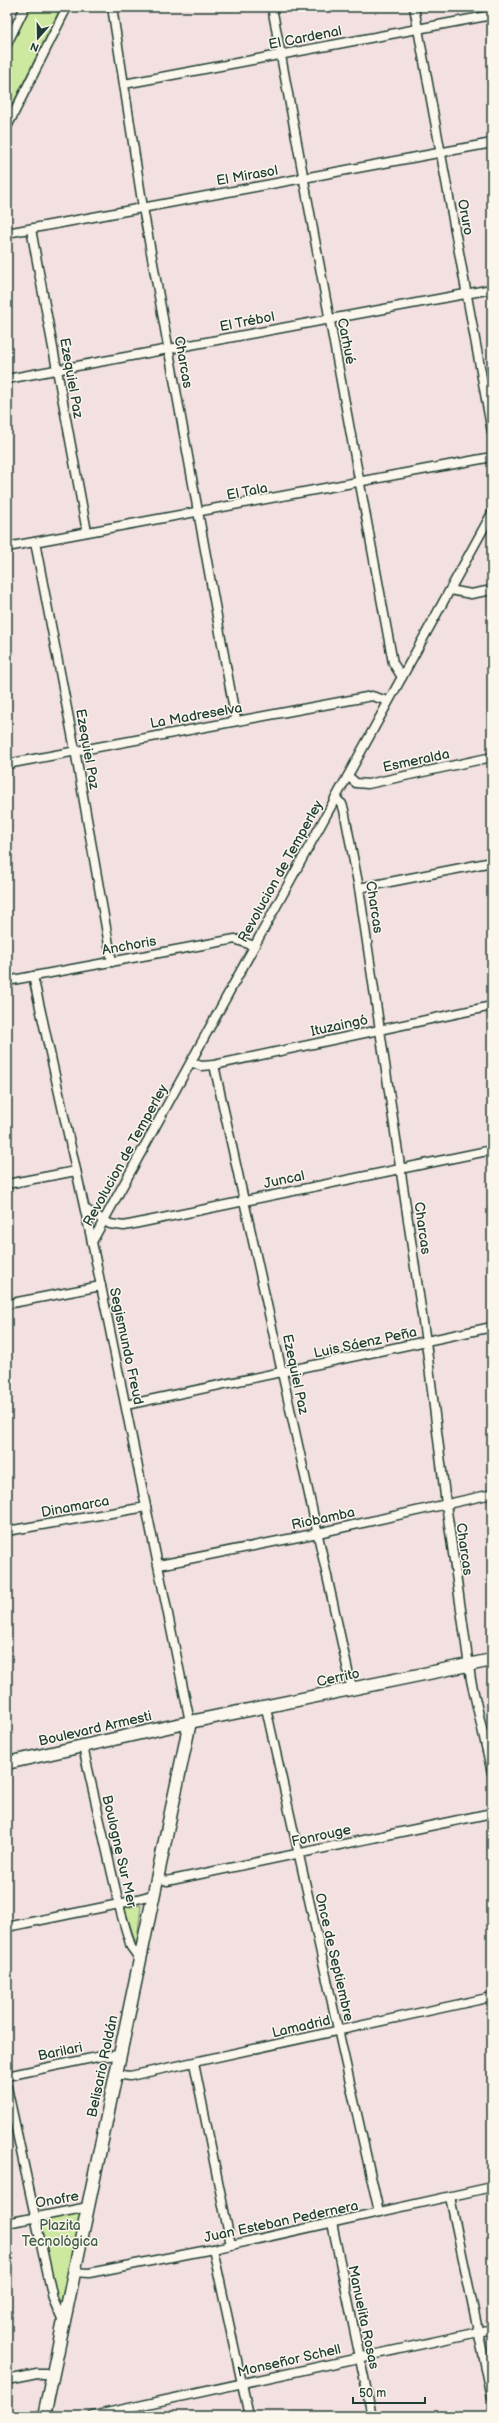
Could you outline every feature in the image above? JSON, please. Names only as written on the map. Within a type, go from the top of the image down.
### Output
[{"type":"street","points":[[7,44],[26,7]]},
{"type":"street","points":[[7,127],[67,7]]},
{"type":"street","name":"Charcas","points":[[112,7],[142,208],[236,721]]},
{"type":"street","name":"Carhué","points":[[272,7],[393,664],[402,677]]},
{"type":"street","name":"Oruro","points":[[414,7],[468,294],[492,432]]},
{"type":"street","name":"El Cardenal","points":[[124,84],[492,15]]},
{"type":"street","name":"El Mirasol","points":[[7,233],[492,143]]},
{"type":"street","name":"Ezequiel Paz","points":[[31,229],[87,532]]},
{"type":"street","name":"El Trébol","points":[[7,379],[492,289]]},
{"type":"street","name":"El Tala","points":[[7,547],[199,513],[492,458]]},
{"type":"street","name":"Revolucion de Temperley","points":[[92,1242],[492,513]]},
{"type":"street","name":"Ezequiel Paz","points":[[35,542],[76,750],[112,962]]},
{"type":"street","points":[[450,590],[471,594],[492,590]]},
{"type":"street","name":"La Madreselva","points":[[7,764],[372,696],[388,701]]},
{"type":"street","name":"Esmeralda","points":[[348,776],[356,783],[368,784],[492,757]]},
{"type":"street","name":"Charcas","points":[[335,798],[342,804],[344,810],[359,888],[426,1342],[446,1504],[469,1665],[492,1773]]},
{"type":"street","points":[[359,888],[492,862]]},
{"type":"street","name":"Anchoris","points":[[7,981],[235,939],[254,946]]},
{"type":"street","name":"Segismundo Freud","points":[[33,976],[92,1242],[190,1722]]},
{"type":"street","name":"Ituzaingó","points":[[191,1062],[201,1066],[214,1065],[492,1006]]},
{"type":"street","name":"Ezequiel Paz","points":[[214,1065],[352,1689]]},
{"type":"street","name":"Juncal","points":[[85,1209],[117,1226],[124,1226],[492,1150]]},
{"type":"street","points":[[7,1184],[76,1171]]},
{"type":"street","points":[[7,1304],[101,1286]]},
{"type":"street","name":"Luis Sáenz Peña","points":[[126,1405],[492,1327]]},
{"type":"street","name":"Riobamba","points":[[159,1565],[318,1533],[492,1494]]},
{"type":"street","name":"Dinamarca","points":[[7,1531],[146,1507]]},
{"type":"street","name":"Cerrito","points":[[190,1722],[266,1708],[492,1660]]},
{"type":"street","name":"Once de Septiembre","points":[[266,1708],[379,2212]]},
{"type":"street","name":"Boulevard Armesti","points":[[7,1763],[190,1722]]},
{"type":"street","name":"Belisario Roldán","points":[[44,2416],[152,1895],[190,1722]]},
{"type":"street","name":"Boulogne Sur Mer","points":[[83,1747],[119,1904],[131,1947],[139,1958]]},
{"type":"street","name":"Fonrouge","points":[[156,1877],[167,1881],[492,1813]]},
{"type":"street","points":[[7,1927],[119,1904],[152,1895]]},
{"type":"street","name":"Lamadrid","points":[[116,2074],[130,2076],[194,2063],[492,1997]]},
{"type":"street","name":"Barilari","points":[[7,2076],[97,2057],[120,2055]]},
{"type":"street","points":[[194,2063],[231,2245]]},
{"type":"street","points":[[7,2087],[53,2299],[63,2322]]},
{"type":"street","name":"Juan Esteban Pedernera","points":[[74,2272],[89,2273],[213,2249],[492,2187]]},
{"type":"street","points":[[450,2197],[492,2397]]},
{"type":"street","name":"Onofre","points":[[7,2223],[34,2216],[88,2207]]},
{"type":"street","name":"Manuelita Rosas","points":[[332,2223],[372,2416]]},
{"type":"street","points":[[213,2249],[249,2416]]},
{"type":"street","name":"Monseñor Schell","points":[[92,2416],[492,2329]]},
{"type":"street","points":[[7,2380],[37,2374],[52,2374]]},
{"type":"green space","points":[[29,7],[61,7],[7,115],[7,51]]},
{"type":"green space","points":[[141,1905],[137,1940],[135,1941],[125,1908]]},
{"type":"green space","name":"Plazita Tecnológica","points":[[88,2207],[63,2322],[34,2217]]}]
